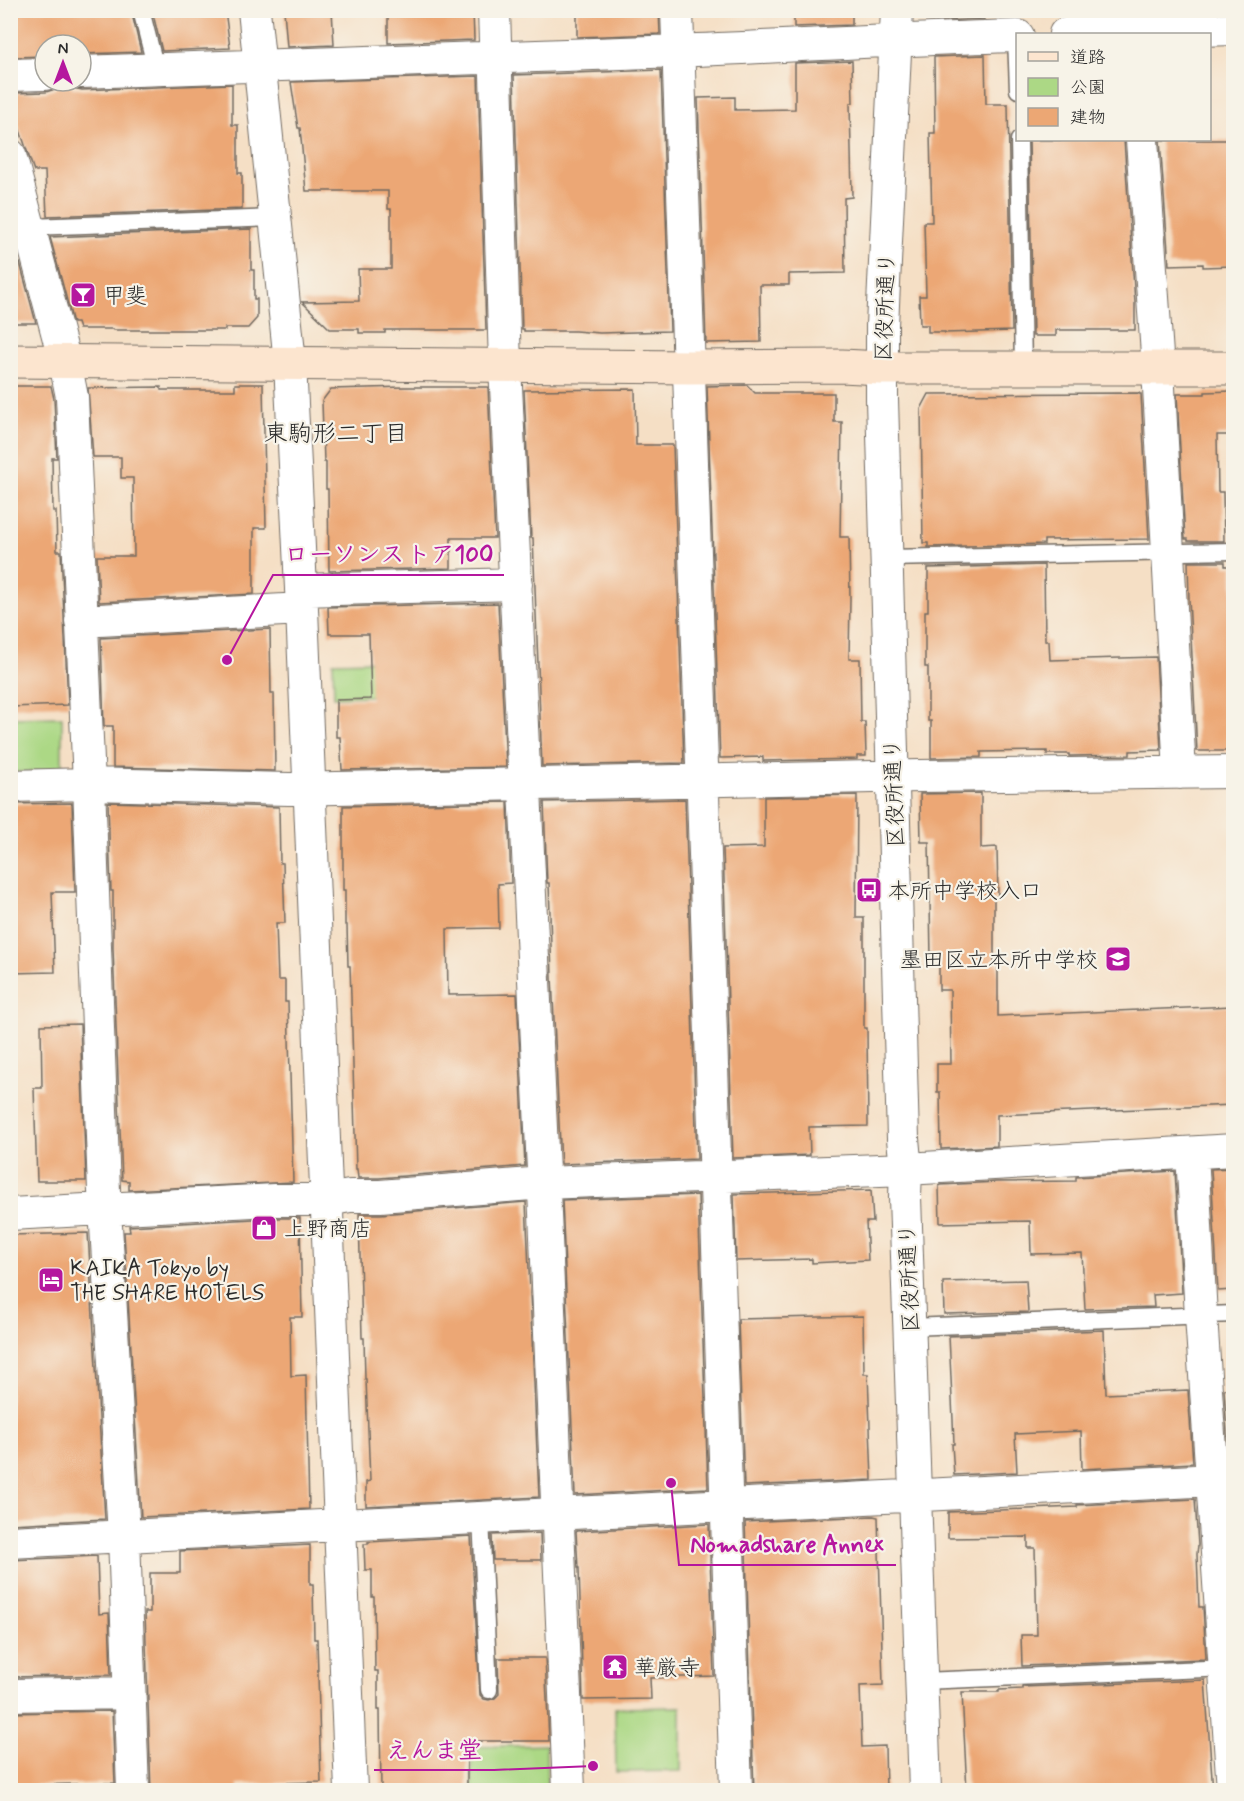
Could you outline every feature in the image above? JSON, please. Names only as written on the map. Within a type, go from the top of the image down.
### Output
[{"type":"street","points":[[254,10],[290,363],[302,600],[351,1791]]},
{"type":"street","points":[[494,10],[505,365],[569,1791]]},
{"type":"street","points":[[677,10],[736,1791]]},
{"type":"street","points":[[93,72],[678,51],[896,25],[1016,36]]},
{"type":"street","name":"区役所通り","points":[[896,25],[881,368],[914,1496],[925,1791]]},
{"type":"street","points":[[1074,33],[1135,26],[1233,29]]},
{"type":"street","points":[[10,75],[33,74]]},
{"type":"street","points":[[1142,141],[1158,369],[1180,773]]},
{"type":"street","points":[[10,155],[16,197],[30,226],[72,397],[105,1210],[124,1536],[133,1791]]},
{"type":"street","points":[[10,361],[1023,369],[1233,368]]},
{"type":"street","points":[[81,621],[302,600],[516,584]]},
{"type":"street","points":[[10,786],[89,784],[310,788],[1233,772]]},
{"type":"street","points":[[10,1214],[274,1200],[327,1200],[543,1183],[906,1168],[1233,1150]]},
{"type":"street","points":[[1192,1153],[1201,1316],[1222,1479],[1233,1791]]},
{"type":"street","points":[[10,1542],[1222,1479]]},
{"type":"street","points":[[10,1695],[129,1693]]},
{"type":"lane","points":[[141,10],[156,69]]},
{"type":"lane","points":[[1018,141],[1023,369]]},
{"type":"lane","points":[[30,226],[275,218]]},
{"type":"lane","points":[[886,558],[1233,551]]},
{"type":"lane","points":[[910,1327],[1233,1314]]},
{"type":"lane","points":[[481,1518],[489,1690]]},
{"type":"lane","points":[[922,1681],[1229,1668]]},
{"type":"green space","points":[[455,659],[456,694],[334,697],[333,662]]},
{"type":"green space","points":[[62,717],[62,772],[11,772],[10,718]]},
{"type":"green space","points":[[681,1707],[681,1771],[616,1772],[615,1708]]},
{"type":"green space","points":[[546,1745],[547,1790],[472,1790],[471,1747]]},
{"type":"building","points":[[10,10],[131,10],[141,52],[93,54],[93,33],[33,33],[33,56],[14,57],[14,54],[10,54]]},
{"type":"building","points":[[152,10],[225,10],[230,48],[162,51]]},
{"type":"building","points":[[284,10],[332,10],[334,45],[287,47]]},
{"type":"building","points":[[388,10],[473,10],[474,40],[388,43]]},
{"type":"building","points":[[577,10],[659,10],[660,34],[577,37]]},
{"type":"building","points":[[794,10],[852,10],[852,25],[794,27]]},
{"type":"building","points":[[936,10],[984,10],[984,19],[936,21]]},
{"type":"building","points":[[985,55],[986,104],[1008,104],[1012,331],[928,332],[928,325],[920,325],[919,296],[926,296],[924,222],[932,222],[930,133],[935,133],[934,57]]},
{"type":"building","points":[[852,61],[853,103],[850,103],[852,197],[844,198],[845,273],[789,274],[789,285],[760,285],[761,342],[706,343],[698,98],[735,97],[735,110],[795,109],[795,63]]},
{"type":"building","points":[[661,70],[670,331],[600,333],[524,331],[522,329],[514,75]]},
{"type":"building","points":[[478,76],[486,330],[385,330],[385,333],[359,333],[359,329],[330,329],[302,302],[359,301],[358,269],[391,269],[391,209],[388,209],[388,191],[306,191],[300,128],[298,128],[291,82]]},
{"type":"building","points":[[232,84],[232,125],[238,125],[238,173],[242,173],[242,209],[47,216],[45,171],[34,171],[15,116],[14,93],[93,93],[93,90]]},
{"type":"building","points":[[1233,140],[1233,266],[1169,265],[1160,141]]},
{"type":"building","points":[[1029,141],[1124,141],[1135,330],[1056,330],[1056,336],[1033,336]]},
{"type":"building","points":[[251,229],[251,270],[254,270],[254,299],[257,299],[257,318],[248,328],[113,330],[79,329],[77,323],[73,323],[50,237]]},
{"type":"building","points":[[10,263],[20,263],[36,323],[11,323]]},
{"type":"building","points":[[235,384],[263,384],[266,528],[254,528],[254,594],[99,602],[97,556],[134,556],[133,478],[121,478],[121,457],[93,457],[88,388],[161,387],[161,390],[235,390]]},
{"type":"building","points":[[747,385],[755,393],[834,393],[834,422],[842,422],[840,537],[849,537],[849,659],[860,659],[861,722],[865,722],[866,756],[857,756],[857,759],[763,761],[763,757],[720,758],[707,386]]},
{"type":"building","points":[[10,386],[51,386],[54,399],[57,458],[52,458],[53,511],[56,511],[57,551],[61,551],[68,705],[10,707]]},
{"type":"building","points":[[488,387],[495,538],[451,538],[451,568],[329,571],[328,489],[326,489],[326,462],[324,462],[322,401],[331,389]]},
{"type":"building","points":[[635,389],[636,445],[673,445],[684,763],[542,766],[533,538],[531,538],[524,390]]},
{"type":"building","points":[[1233,391],[1233,435],[1217,435],[1218,492],[1223,492],[1224,541],[1188,541],[1185,539],[1177,394]]},
{"type":"building","points":[[929,394],[1141,394],[1149,539],[1044,540],[1044,544],[928,547],[928,543],[923,543],[921,409]]},
{"type":"building","points":[[1188,562],[1225,562],[1225,566],[1233,566],[1233,751],[1197,751]]},
{"type":"building","points":[[1044,565],[1045,641],[1049,641],[1050,660],[1156,657],[1161,750],[1130,751],[1130,755],[1069,756],[1069,754],[1047,754],[1047,751],[981,752],[981,757],[931,758],[928,667],[925,667],[928,568]]},
{"type":"building","points":[[498,603],[506,767],[342,770],[340,737],[336,737],[336,700],[371,699],[369,634],[329,634],[328,607]]},
{"type":"building","points":[[270,629],[275,771],[113,767],[113,726],[104,726],[101,638]]},
{"type":"building","points":[[981,793],[981,848],[997,847],[998,897],[994,897],[994,964],[998,964],[998,1016],[1233,1006],[1233,1105],[997,1115],[997,1146],[941,1149],[937,1064],[951,1064],[950,990],[939,990],[939,959],[931,959],[929,842],[921,842],[920,794]]},
{"type":"building","points":[[857,795],[856,918],[864,918],[864,1028],[867,1028],[868,1126],[809,1127],[810,1155],[733,1158],[723,848],[764,847],[764,797]]},
{"type":"building","points":[[685,799],[697,1159],[561,1164],[544,802]]},
{"type":"building","points":[[108,802],[279,807],[280,863],[283,863],[285,923],[276,923],[278,980],[285,980],[285,1002],[288,1002],[293,1182],[129,1190],[129,1181],[122,1180]]},
{"type":"building","points":[[508,802],[511,883],[498,884],[499,928],[447,929],[448,995],[517,994],[525,1166],[358,1178],[350,966],[348,966],[347,925],[345,925],[345,890],[343,890],[343,806]]},
{"type":"building","points":[[72,803],[75,892],[52,892],[55,972],[10,973],[10,804]]},
{"type":"building","points":[[80,1024],[86,1181],[37,1181],[34,1088],[42,1088],[41,1025]]},
{"type":"building","points":[[1233,1168],[1233,1290],[1218,1291],[1211,1169]]},
{"type":"building","points":[[1175,1171],[1182,1293],[1153,1295],[1154,1307],[1085,1309],[1082,1253],[1031,1254],[1030,1221],[940,1223],[939,1186],[941,1185],[1076,1181],[1076,1177]]},
{"type":"building","points":[[871,1190],[873,1222],[866,1222],[868,1260],[812,1263],[812,1259],[736,1261],[734,1194]]},
{"type":"building","points":[[698,1195],[708,1488],[575,1495],[562,1200]]},
{"type":"building","points":[[526,1202],[539,1497],[366,1506],[366,1482],[370,1481],[364,1338],[362,1338],[359,1214]]},
{"type":"building","points":[[300,1218],[302,1317],[290,1317],[291,1376],[306,1375],[309,1509],[141,1517],[124,1232],[130,1232],[129,1226]]},
{"type":"building","points":[[88,1233],[105,1519],[10,1524],[10,1235]]},
{"type":"building","points":[[1026,1280],[1028,1312],[944,1314],[943,1282]]},
{"type":"building","points":[[863,1316],[864,1374],[868,1374],[872,1480],[744,1486],[738,1319]]},
{"type":"building","points":[[1104,1330],[1106,1394],[1188,1390],[1193,1463],[1082,1469],[1081,1431],[1015,1434],[1017,1472],[954,1475],[949,1336]]},
{"type":"building","points":[[1224,1389],[1233,1389],[1233,1461],[1229,1461]]},
{"type":"building","points":[[1195,1499],[1199,1607],[1203,1607],[1206,1658],[1204,1659],[1022,1666],[1021,1635],[1037,1635],[1035,1548],[1028,1548],[1028,1537],[948,1538],[948,1512]]},
{"type":"building","points":[[878,1517],[883,1685],[860,1686],[862,1747],[885,1746],[886,1791],[754,1791],[745,1522]]},
{"type":"building","points":[[709,1524],[714,1676],[650,1678],[651,1699],[583,1700],[576,1531]]},
{"type":"building","points":[[540,1533],[541,1560],[493,1560],[492,1535]]},
{"type":"building","points":[[471,1536],[480,1695],[489,1700],[499,1694],[498,1658],[545,1658],[549,1741],[467,1741],[467,1791],[381,1791],[380,1710],[378,1710],[378,1671],[375,1671],[374,1597],[372,1597],[372,1570],[365,1570],[364,1544]]},
{"type":"building","points":[[310,1545],[314,1639],[317,1639],[321,1782],[238,1784],[238,1791],[151,1791],[145,1612],[150,1612],[150,1573],[180,1573],[180,1551]]},
{"type":"building","points":[[97,1556],[99,1614],[109,1613],[111,1675],[10,1677],[10,1623],[13,1623],[11,1560]]},
{"type":"building","points":[[1205,1680],[1213,1791],[967,1791],[962,1692],[999,1692],[999,1690],[1022,1689],[1022,1687]]},
{"type":"building","points":[[112,1711],[115,1783],[36,1785],[36,1791],[10,1791],[10,1713]]},
{"type":"place","name":"甲斐","points":[[83,295]]},
{"type":"place","name":"ローソンストア100","points":[[227,660]]},
{"type":"place","name":"本所中学校入口","points":[[869,890]]},
{"type":"place","name":"墨田区立本所中学校","points":[[1118,959]]},
{"type":"place","name":"上野商店","points":[[264,1228]]},
{"type":"place","name":"KAIKA Tokyo by THE SHARE HOTELS","points":[[51,1280]]},
{"type":"place","name":"Nomadshare Annex","points":[[671,1483]]},
{"type":"place","name":"華厳寺","points":[[615,1667]]},
{"type":"place","name":"えんま堂","points":[[593,1766]]},
{"type":"district","name":"東駒形二丁目","points":[[336,433]]}]
